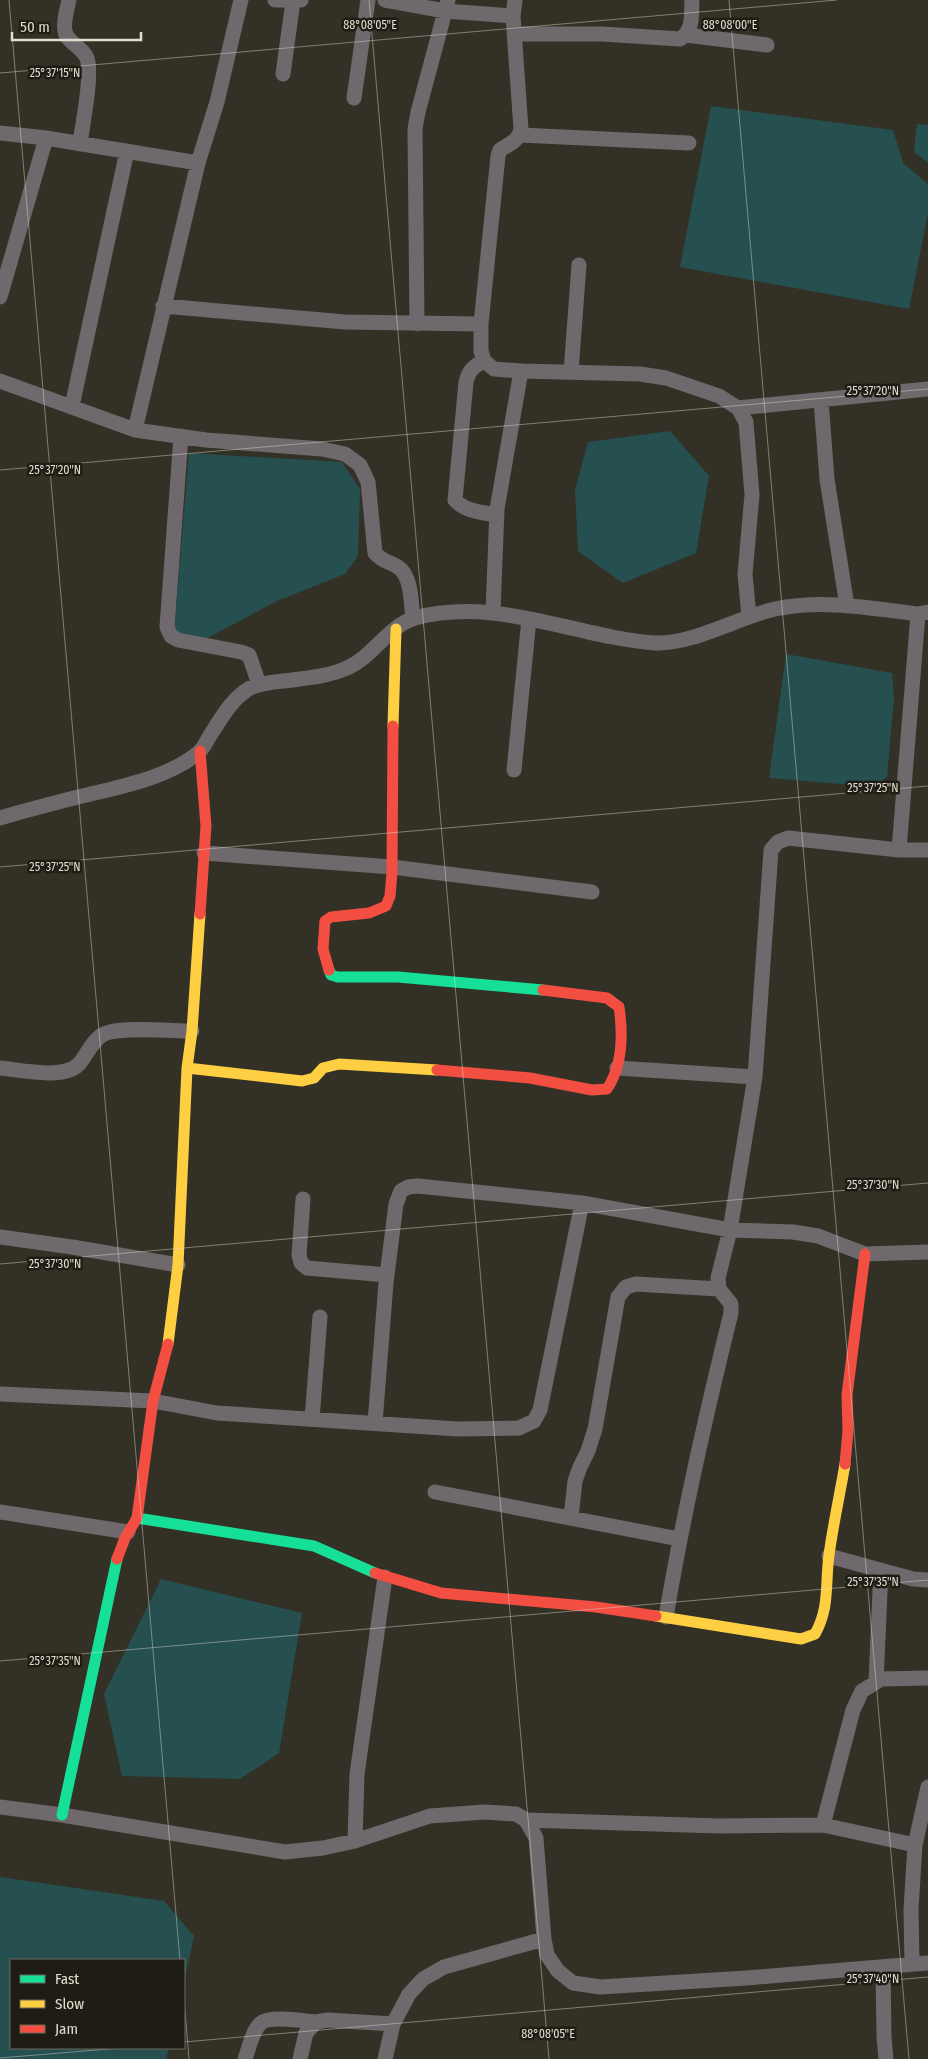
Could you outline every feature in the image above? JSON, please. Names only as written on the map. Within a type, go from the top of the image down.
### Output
[{"type":"street","points":[[69,0],[65,32],[68,39],[79,47],[87,58],[89,72],[80,144]]},
{"type":"street","points":[[135,430],[198,163],[217,102],[241,0]]},
{"type":"street","points":[[275,0],[297,1],[282,74]]},
{"type":"street","points":[[354,98],[368,0]]},
{"type":"street","points":[[385,0],[447,6],[513,16]]},
{"type":"street","points":[[515,0],[513,16],[516,34],[520,135],[515,141],[500,150],[498,156],[481,324],[484,361],[494,369],[619,372],[666,378],[719,396],[738,408],[746,422],[752,495],[745,574],[749,616]]},
{"type":"street","points":[[516,34],[602,34],[680,38],[686,35],[691,28],[692,0]]},
{"type":"street","points":[[417,324],[415,129],[447,6]]},
{"type":"street","points":[[686,35],[767,45]]},
{"type":"street","points":[[0,133],[46,138],[198,163]]},
{"type":"street","points":[[520,135],[689,143]]},
{"type":"street","points":[[0,298],[46,138]]},
{"type":"street","points":[[72,406],[127,152]]},
{"type":"street","points":[[571,372],[579,266]]},
{"type":"street","points":[[163,306],[345,322],[481,324]]},
{"type":"street","points":[[484,361],[476,365],[469,372],[466,382],[455,500],[469,510],[496,515]]},
{"type":"street","points":[[493,612],[496,515],[521,371]]},
{"type":"street","points":[[0,381],[135,430],[206,440],[322,449],[345,454],[360,465],[368,482],[374,553],[382,561],[398,567],[404,573],[413,619]]},
{"type":"street","points":[[738,408],[928,389]]},
{"type":"street","points":[[821,400],[827,479],[847,606]]},
{"type":"street","points":[[181,436],[167,627],[171,636],[178,640],[249,655],[259,684]]},
{"type":"street","points":[[0,818],[131,784],[172,769],[200,751],[230,704],[248,689],[259,684],[326,676],[350,667],[370,654],[396,628],[413,619],[452,612],[493,612],[626,639],[658,643],[690,637],[749,616],[799,605],[829,604],[923,613],[899,850]]},
{"type":"street","points":[[514,770],[528,619]]},
{"type":"street","points":[[187,1068],[302,1081],[314,1078],[324,1068],[339,1064],[398,1067],[530,1078],[592,1090],[607,1089],[614,1081],[622,1023],[620,1007],[607,998],[398,977],[338,978],[331,975],[324,965],[323,927],[325,921],[331,918],[380,911],[387,906],[390,900],[392,867],[391,740],[396,628]]},
{"type":"street","points":[[62,1815],[118,1555],[136,1518],[152,1401],[168,1343],[178,1265],[187,1068],[192,1031],[206,826],[200,751]]},
{"type":"street","points":[[666,1617],[679,1539],[730,1313],[731,1304],[719,1289],[718,1278],[730,1230],[756,1077],[771,850],[778,842],[788,838],[899,850],[928,850]]},
{"type":"street","points":[[204,853],[392,867],[592,892]]},
{"type":"street","points":[[0,1068],[63,1073],[78,1065],[95,1042],[103,1035],[116,1031],[192,1031]]},
{"type":"street","points":[[617,1068],[756,1077]]},
{"type":"street","points":[[376,1423],[387,1275],[396,1204],[401,1192],[408,1187],[418,1186],[582,1203],[730,1230],[793,1232],[818,1236],[865,1254],[928,1252]]},
{"type":"street","points":[[303,1199],[298,1255],[301,1263],[308,1268],[387,1275]]},
{"type":"street","points":[[0,1394],[152,1401],[217,1413],[458,1430],[519,1428],[534,1421],[540,1410],[582,1203]]},
{"type":"street","points":[[0,1237],[178,1265]]},
{"type":"street","points":[[136,1518],[314,1546],[384,1577],[418,1587],[459,1595],[596,1607],[801,1639],[815,1634],[821,1623],[826,1606],[829,1556],[846,1457],[848,1431],[847,1395],[865,1254]]},
{"type":"street","points":[[571,1517],[575,1481],[595,1430],[618,1296],[626,1287],[636,1284],[719,1289]]},
{"type":"street","points":[[312,1419],[320,1317]]},
{"type":"street","points":[[435,1492],[679,1539]]},
{"type":"street","points":[[0,1512],[128,1532]]},
{"type":"street","points":[[829,1556],[913,1579],[928,1580]]},
{"type":"street","points":[[876,1681],[881,1570]]},
{"type":"street","points":[[355,1841],[357,1774],[384,1577]]},
{"type":"street","points":[[824,1825],[852,1710],[862,1691],[881,1679],[928,1678]]},
{"type":"street","points":[[912,1964],[915,1845],[928,1787]]},
{"type":"street","points":[[0,1807],[62,1815],[286,1852],[323,1848],[355,1841],[430,1816],[484,1812],[516,1814],[526,1820],[710,1826],[824,1825],[915,1845]]},
{"type":"street","points":[[526,1820],[536,1838],[547,1955],[558,1971],[573,1983],[600,1987],[728,1980],[928,1963]]},
{"type":"street","points":[[385,2059],[392,2024],[409,1994],[423,1979],[444,1967],[544,1939]]},
{"type":"street","points":[[883,1967],[886,2059]]},
{"type":"street","points":[[245,2059],[256,2030],[262,2022],[273,2019],[392,2024]]},
{"type":"street","points":[[300,2059],[306,2033],[316,2022]]},
{"type":"water","points":[[711,106],[893,130],[903,163],[928,184],[928,213],[909,309],[680,267]]},
{"type":"water","points":[[917,124],[928,125],[928,163],[914,152]]},
{"type":"water","points":[[670,431],[709,476],[696,553],[623,583],[578,551],[575,490],[588,442]]},
{"type":"water","points":[[189,453],[342,462],[360,489],[358,556],[345,574],[277,601],[200,642],[174,631]]},
{"type":"water","points":[[786,654],[892,673],[894,698],[887,777],[875,787],[769,778]]},
{"type":"water","points":[[161,1579],[302,1613],[279,1753],[240,1779],[122,1776],[104,1694]]},
{"type":"water","points":[[0,1877],[164,1901],[194,1936],[185,1977],[185,1959],[10,1959],[10,2049],[169,2049],[166,2059],[0,2059]]},
{"type":"traffic: fast","points":[[329,970],[331,975],[338,977],[398,977],[543,990]]},
{"type":"traffic: fast","points":[[137,1518],[314,1546],[375,1573]]},
{"type":"traffic: fast","points":[[62,1815],[117,1559]]},
{"type":"traffic: slow","points":[[393,726],[396,629]]},
{"type":"traffic: slow","points":[[168,1344],[178,1265],[187,1068],[192,1031],[200,914]]},
{"type":"traffic: slow","points":[[187,1068],[302,1081],[314,1078],[323,1068],[339,1064],[437,1070]]},
{"type":"traffic: slow","points":[[656,1616],[801,1639],[815,1634],[825,1605],[832,1532],[845,1464]]},
{"type":"traffic: jam","points":[[329,970],[323,949],[325,921],[331,917],[369,913],[386,906],[390,896],[392,873],[393,726]]},
{"type":"traffic: jam","points":[[200,751],[206,826],[200,914]]},
{"type":"traffic: jam","points":[[437,1070],[530,1078],[592,1090],[607,1089],[619,1060],[621,1038],[619,1007],[607,998],[543,990]]},
{"type":"traffic: jam","points":[[845,1464],[848,1431],[847,1395],[865,1254]]},
{"type":"traffic: jam","points":[[117,1559],[125,1538],[137,1518],[153,1401],[168,1344]]},
{"type":"traffic: jam","points":[[375,1573],[441,1593],[596,1607],[656,1616]]}]
